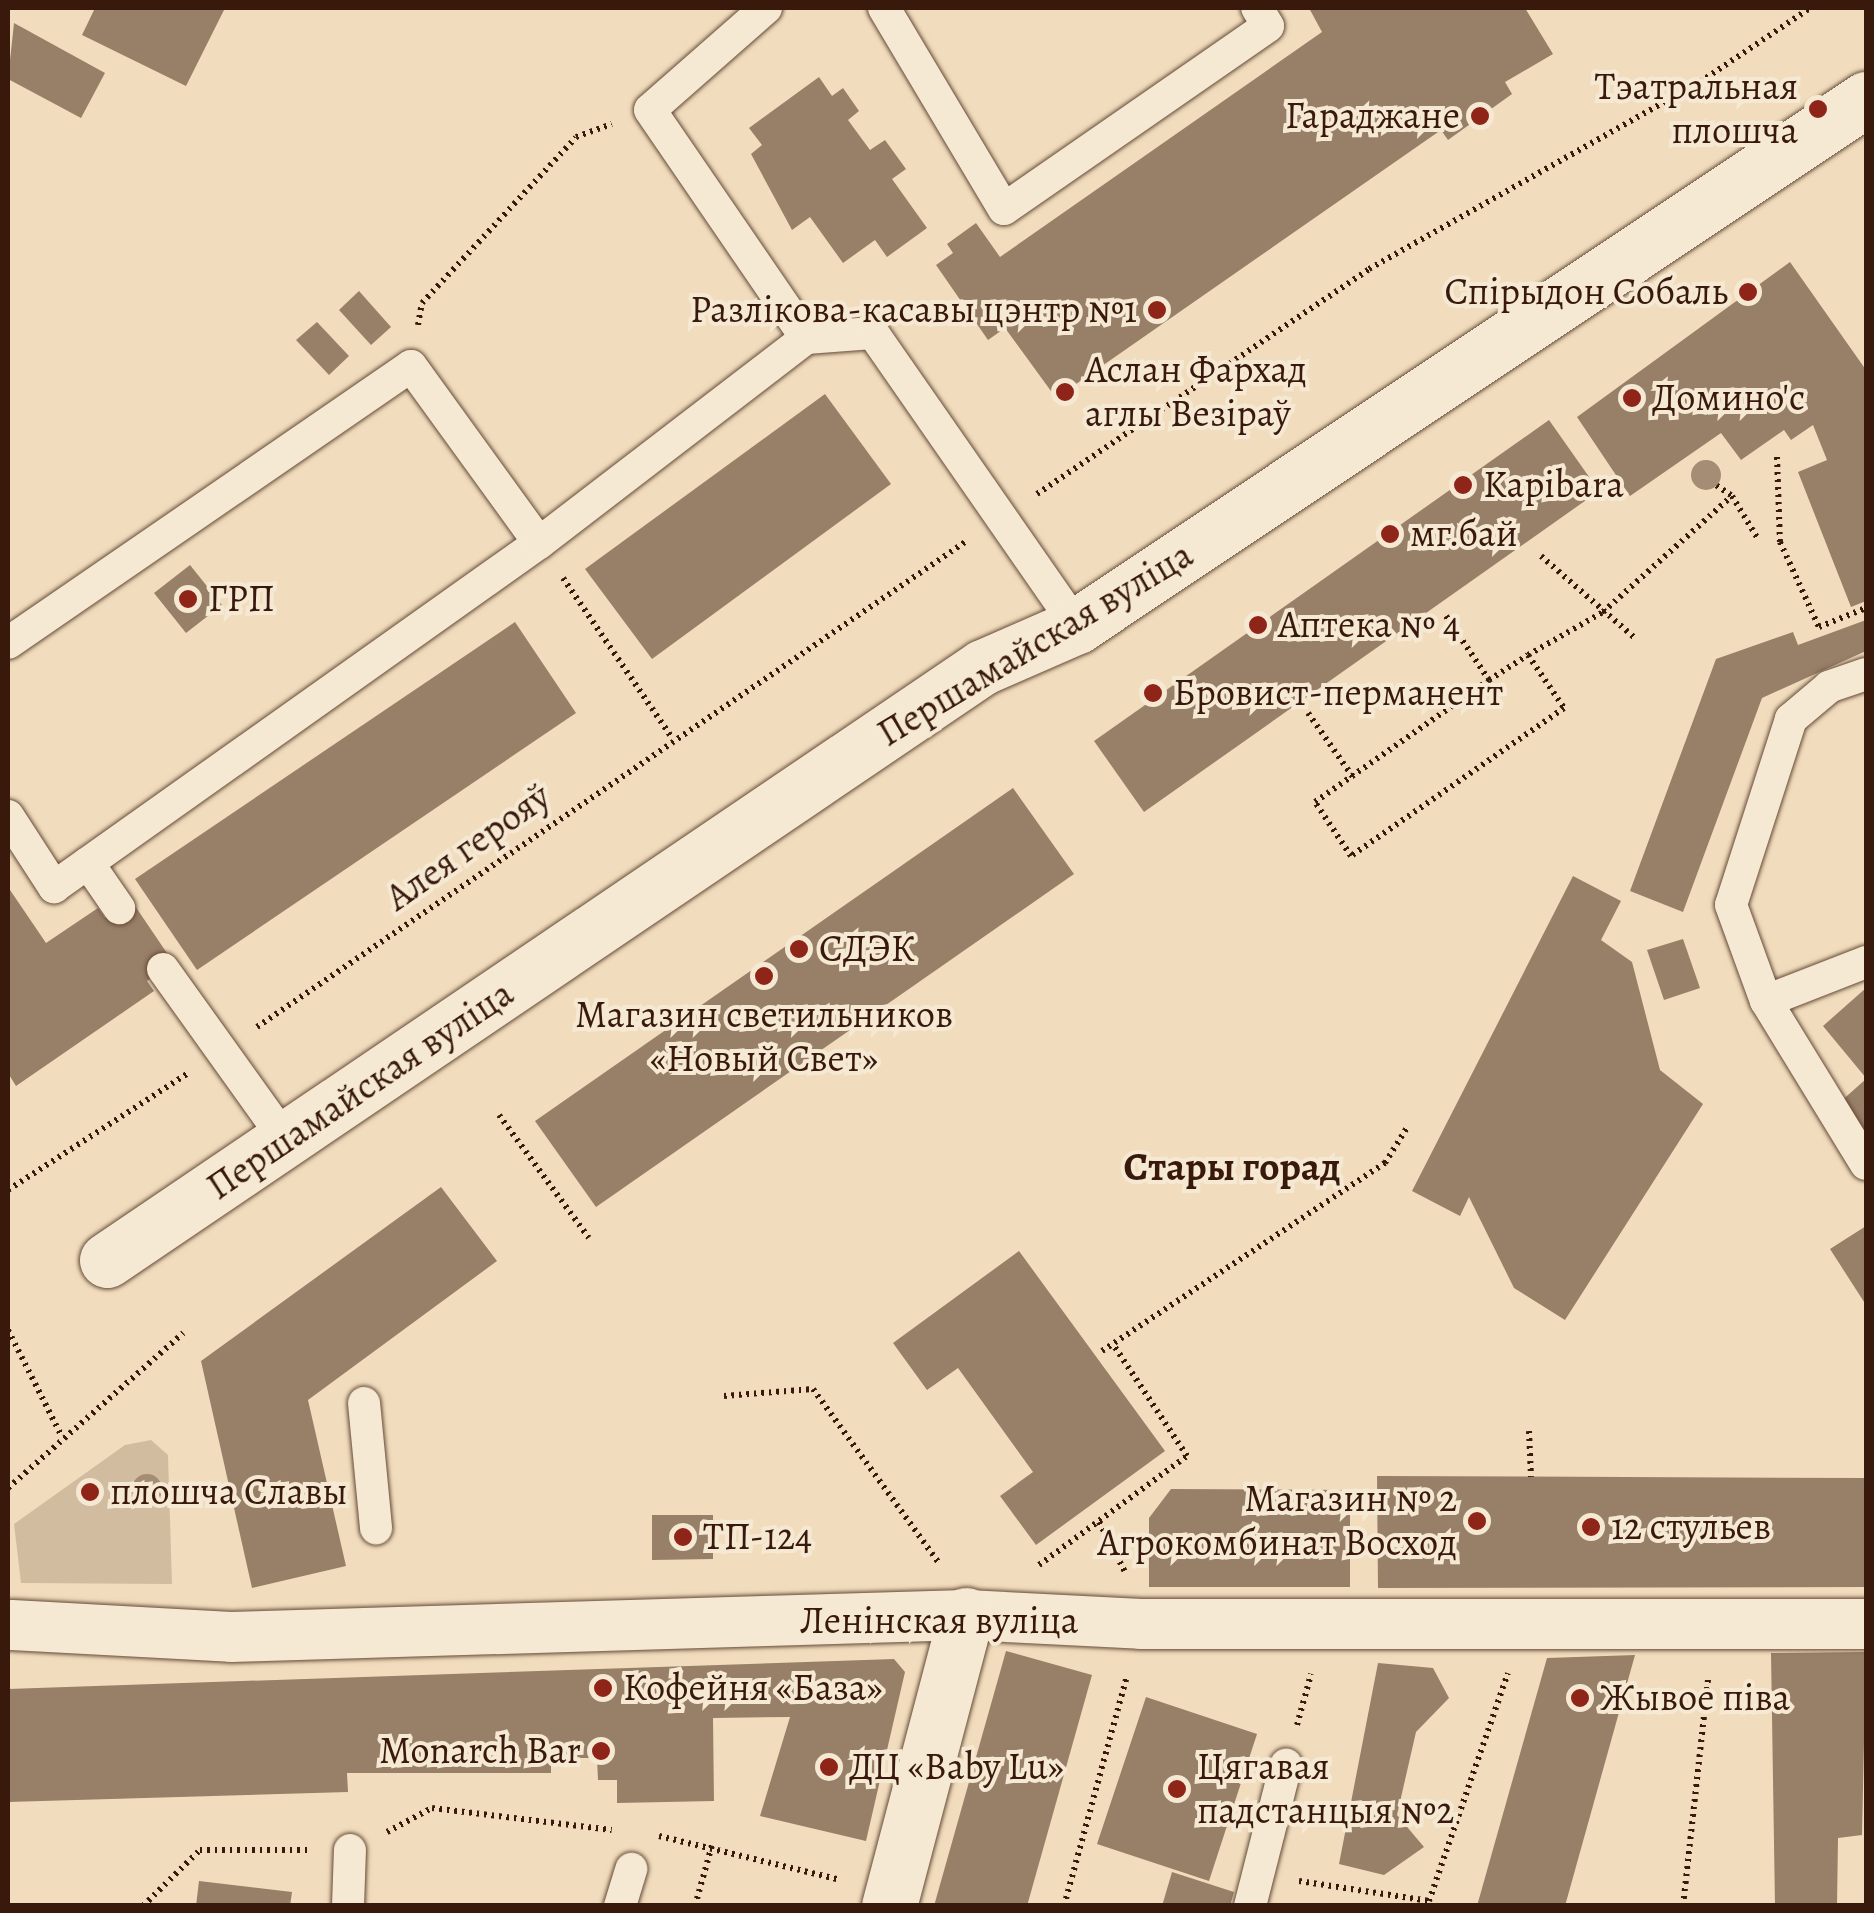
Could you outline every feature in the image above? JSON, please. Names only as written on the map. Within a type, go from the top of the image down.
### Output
[{"type":"street","name":"Першамайская вуліца","points":[[107,1260],[983,667],[1077,626],[1866,98]]},
{"type":"street","name":"Ленінская вуліца","points":[[12,1624],[230,1637],[966,1615],[1141,1624],[1325,1620],[1524,1628],[1866,1624]]},
{"type":"street","points":[[891,1900],[966,1615]]},
{"type":"lane","points":[[766,8],[650,110],[806,338]]},
{"type":"lane","points":[[884,8],[1004,209],[1268,26],[1257,8]]},
{"type":"lane","points":[[8,816],[54,887],[539,543],[806,338],[873,333],[1077,626]]},
{"type":"lane","points":[[8,643],[411,366],[539,543]]},
{"type":"lane","points":[[1866,674],[1830,686],[1790,720],[1731,905],[1766,1000],[1866,1164]]},
{"type":"lane","points":[[88,863],[119,908]]},
{"type":"lane","points":[[1766,1000],[1866,962]]},
{"type":"lane","points":[[163,969],[286,1141]]},
{"type":"lane","points":[[364,1403],[376,1528]]},
{"type":"lane","points":[[1254,1890],[1286,1765]]},
{"type":"lane","points":[[348,1906],[350,1850]]},
{"type":"lane","points":[[620,1906],[632,1869]]},
{"type":"path","name":"Алея герояў","points":[[8,1190],[222,1051],[672,738],[1368,269],[1700,82],[1810,8]]},
{"type":"path","points":[[411,366],[422,304],[563,151],[650,110]]},
{"type":"path","points":[[1777,457],[1780,542],[1819,626],[1866,608]]},
{"type":"path","points":[[1704,476],[1732,496],[1758,539]]},
{"type":"path","points":[[1528,655],[1564,708],[1350,856],[1315,802],[1489,680],[1528,655],[1603,612],[1732,496]]},
{"type":"path","points":[[539,543],[672,738]]},
{"type":"path","points":[[1541,556],[1634,638]]},
{"type":"path","points":[[1446,616],[1489,680]]},
{"type":"path","points":[[1308,713],[1353,777]]},
{"type":"path","points":[[499,1115],[588,1238]]},
{"type":"path","points":[[1102,1351],[1385,1163],[1408,1126]]},
{"type":"path","points":[[8,1330],[61,1434]]},
{"type":"path","points":[[8,1488],[61,1434],[183,1333]]},
{"type":"path","points":[[1029,1572],[1187,1456],[1113,1344]]},
{"type":"path","points":[[724,1396],[814,1390],[948,1576],[966,1615]]},
{"type":"path","points":[[1529,1430],[1531,1477]]},
{"type":"path","points":[[1098,1522],[1117,1546]]},
{"type":"path","points":[[1286,1765],[1325,1620]]},
{"type":"path","points":[[1064,1906],[1141,1624]]},
{"type":"path","points":[[1682,1906],[1713,1627]]},
{"type":"path","points":[[1254,1890],[1429,1901],[1524,1628]]},
{"type":"path","points":[[143,1906],[200,1850],[350,1850],[432,1808],[627,1832]]},
{"type":"path","points":[[645,1834],[712,1845],[891,1900]]},
{"type":"path","points":[[695,1906],[712,1845]]},
{"type":"shaded area","points":[[151,1440],[168,1455],[172,1584],[21,1583],[14,1524],[125,1445]]},
{"type":"building","points":[[95,8],[225,8],[186,86],[82,35]]},
{"type":"building","points":[[1309,8],[1525,8],[1553,54],[1505,82],[1512,94],[1448,140],[1441,130],[1056,398],[1005,328],[988,340],[936,265],[953,253],[947,244],[976,223],[1000,257],[1322,32]]},
{"type":"building","points":[[14,23],[105,73],[81,118],[8,79]]},
{"type":"building","points":[[819,77],[832,96],[843,88],[859,111],[848,120],[870,150],[885,140],[906,169],[892,179],[927,228],[887,257],[875,240],[843,263],[810,217],[792,230],[751,154],[762,145],[749,128]]},
{"type":"building","points":[[1790,262],[1866,370],[1866,601],[1851,607],[1798,472],[1827,460],[1813,425],[1791,440],[1784,430],[1741,460],[1721,433],[1630,496],[1577,417]]},
{"type":"building","points":[[359,291],[391,327],[371,345],[339,310]]},
{"type":"building","points":[[317,322],[349,356],[329,375],[296,340]]},
{"type":"building","points":[[825,394],[891,484],[652,659],[585,569]]},
{"type":"building","points":[[1549,420],[1599,491],[1144,812],[1094,741]]},
{"type":"building","name":"ГРП","points":[[190,565],[222,605],[186,633],[154,593]]},
{"type":"building","points":[[1866,620],[1866,651],[1762,698],[1683,912],[1630,891],[1716,659],[1793,632],[1798,645]]},
{"type":"building","points":[[515,622],[576,713],[197,970],[135,879]]},
{"type":"building","points":[[1013,788],[1074,874],[596,1207],[535,1121]]},
{"type":"building","points":[[1573,876],[1621,901],[1601,940],[1632,962],[1660,1070],[1703,1104],[1565,1320],[1514,1288],[1469,1197],[1460,1216],[1412,1191]]},
{"type":"building","points":[[8,887],[46,943],[98,908],[105,918],[131,900],[173,962],[147,981],[154,991],[16,1086],[8,1073]]},
{"type":"building","points":[[1683,939],[1700,988],[1664,1000],[1647,950]]},
{"type":"building","points":[[1866,988],[1866,1078],[1823,1026]]},
{"type":"building","points":[[1866,1079],[1866,1135],[1839,1103]]},
{"type":"building","points":[[441,1187],[497,1261],[308,1400],[346,1566],[252,1588],[201,1361]]},
{"type":"building","points":[[1866,1226],[1866,1305],[1830,1249]]},
{"type":"building","points":[[1019,1251],[1165,1451],[1036,1545],[1000,1496],[1033,1472],[958,1368],[927,1390],[893,1343]]},
{"type":"building","points":[[1377,1476],[1866,1478],[1866,1587],[1378,1588]]},
{"type":"building","points":[[1171,1489],[1350,1490],[1350,1587],[1149,1587],[1149,1518]]},
{"type":"building","name":"ТП-124","points":[[652,1515],[713,1515],[713,1559],[652,1560]]},
{"type":"building","points":[[1006,1651],[1092,1675],[1027,1906],[934,1906]]},
{"type":"building","points":[[1866,1652],[1862,1835],[1838,1838],[1837,1906],[1775,1906],[1771,1653]]},
{"type":"building","points":[[1635,1655],[1565,1906],[1477,1906],[1547,1658]]},
{"type":"building","points":[[894,1659],[905,1672],[866,1841],[760,1816],[790,1717],[713,1718],[714,1801],[617,1803],[617,1780],[598,1780],[597,1758],[551,1758],[551,1773],[347,1773],[348,1792],[8,1802],[8,1689]]},
{"type":"building","points":[[1378,1663],[1433,1668],[1449,1698],[1416,1732],[1397,1815],[1424,1847],[1384,1875],[1339,1864]]},
{"type":"building","name":"Цягавая падстанцыя №2","points":[[1146,1697],[1257,1734],[1209,1881],[1097,1844]]},
{"type":"building","points":[[1172,1872],[1234,1892],[1230,1906],[1162,1906]]},
{"type":"building","points":[[199,1881],[292,1892],[290,1906],[196,1906]]},
{"type":"place","name":"Тэатральная плошча","points":[[1818,109]]},
{"type":"place","name":"Гараджане","points":[[1480,116]]},
{"type":"place","name":"Спірыдон Собаль","points":[[1748,292]]},
{"type":"place","name":"Разлікова-касавы цэнтр №1","points":[[1157,310]]},
{"type":"place","name":"Аслан Фархад аглы Везіраў","points":[[1065,392]]},
{"type":"place","name":"Домино'c","points":[[1632,398]]},
{"type":"place","name":"Kapibara","points":[[1463,485]]},
{"type":"place","name":"мг.бай","points":[[1390,534]]},
{"type":"place","name":"ГРП","points":[[188,599]]},
{"type":"place","name":"Аптека № 4","points":[[1258,625]]},
{"type":"place","name":"Бровист-перманент","points":[[1153,693]]},
{"type":"place","name":"СДЭК","points":[[799,949]]},
{"type":"place","name":"Магазин светильников «Новый Свет»","points":[[764,976]]},
{"type":"place","name":"плошча Славы","points":[[90,1492]]},
{"type":"place","name":"Магазин № 2 Агрокомбинат Восход","points":[[1477,1521]]},
{"type":"place","name":"12 стульев","points":[[1591,1527]]},
{"type":"place","name":"ТП-124","points":[[683,1537]]},
{"type":"place","name":"Кофейня «База»","points":[[603,1688]]},
{"type":"place","name":"Жывое піва","points":[[1580,1698]]},
{"type":"place","name":"Monarch Bar","points":[[601,1751]]},
{"type":"place","name":"ДЦ «Baby Lu»","points":[[829,1767]]},
{"type":"place","name":"Цягавая падстанцыя №2","points":[[1177,1789]]},
{"type":"district","name":"Стары горад","points":[[1232,1167]]}]
